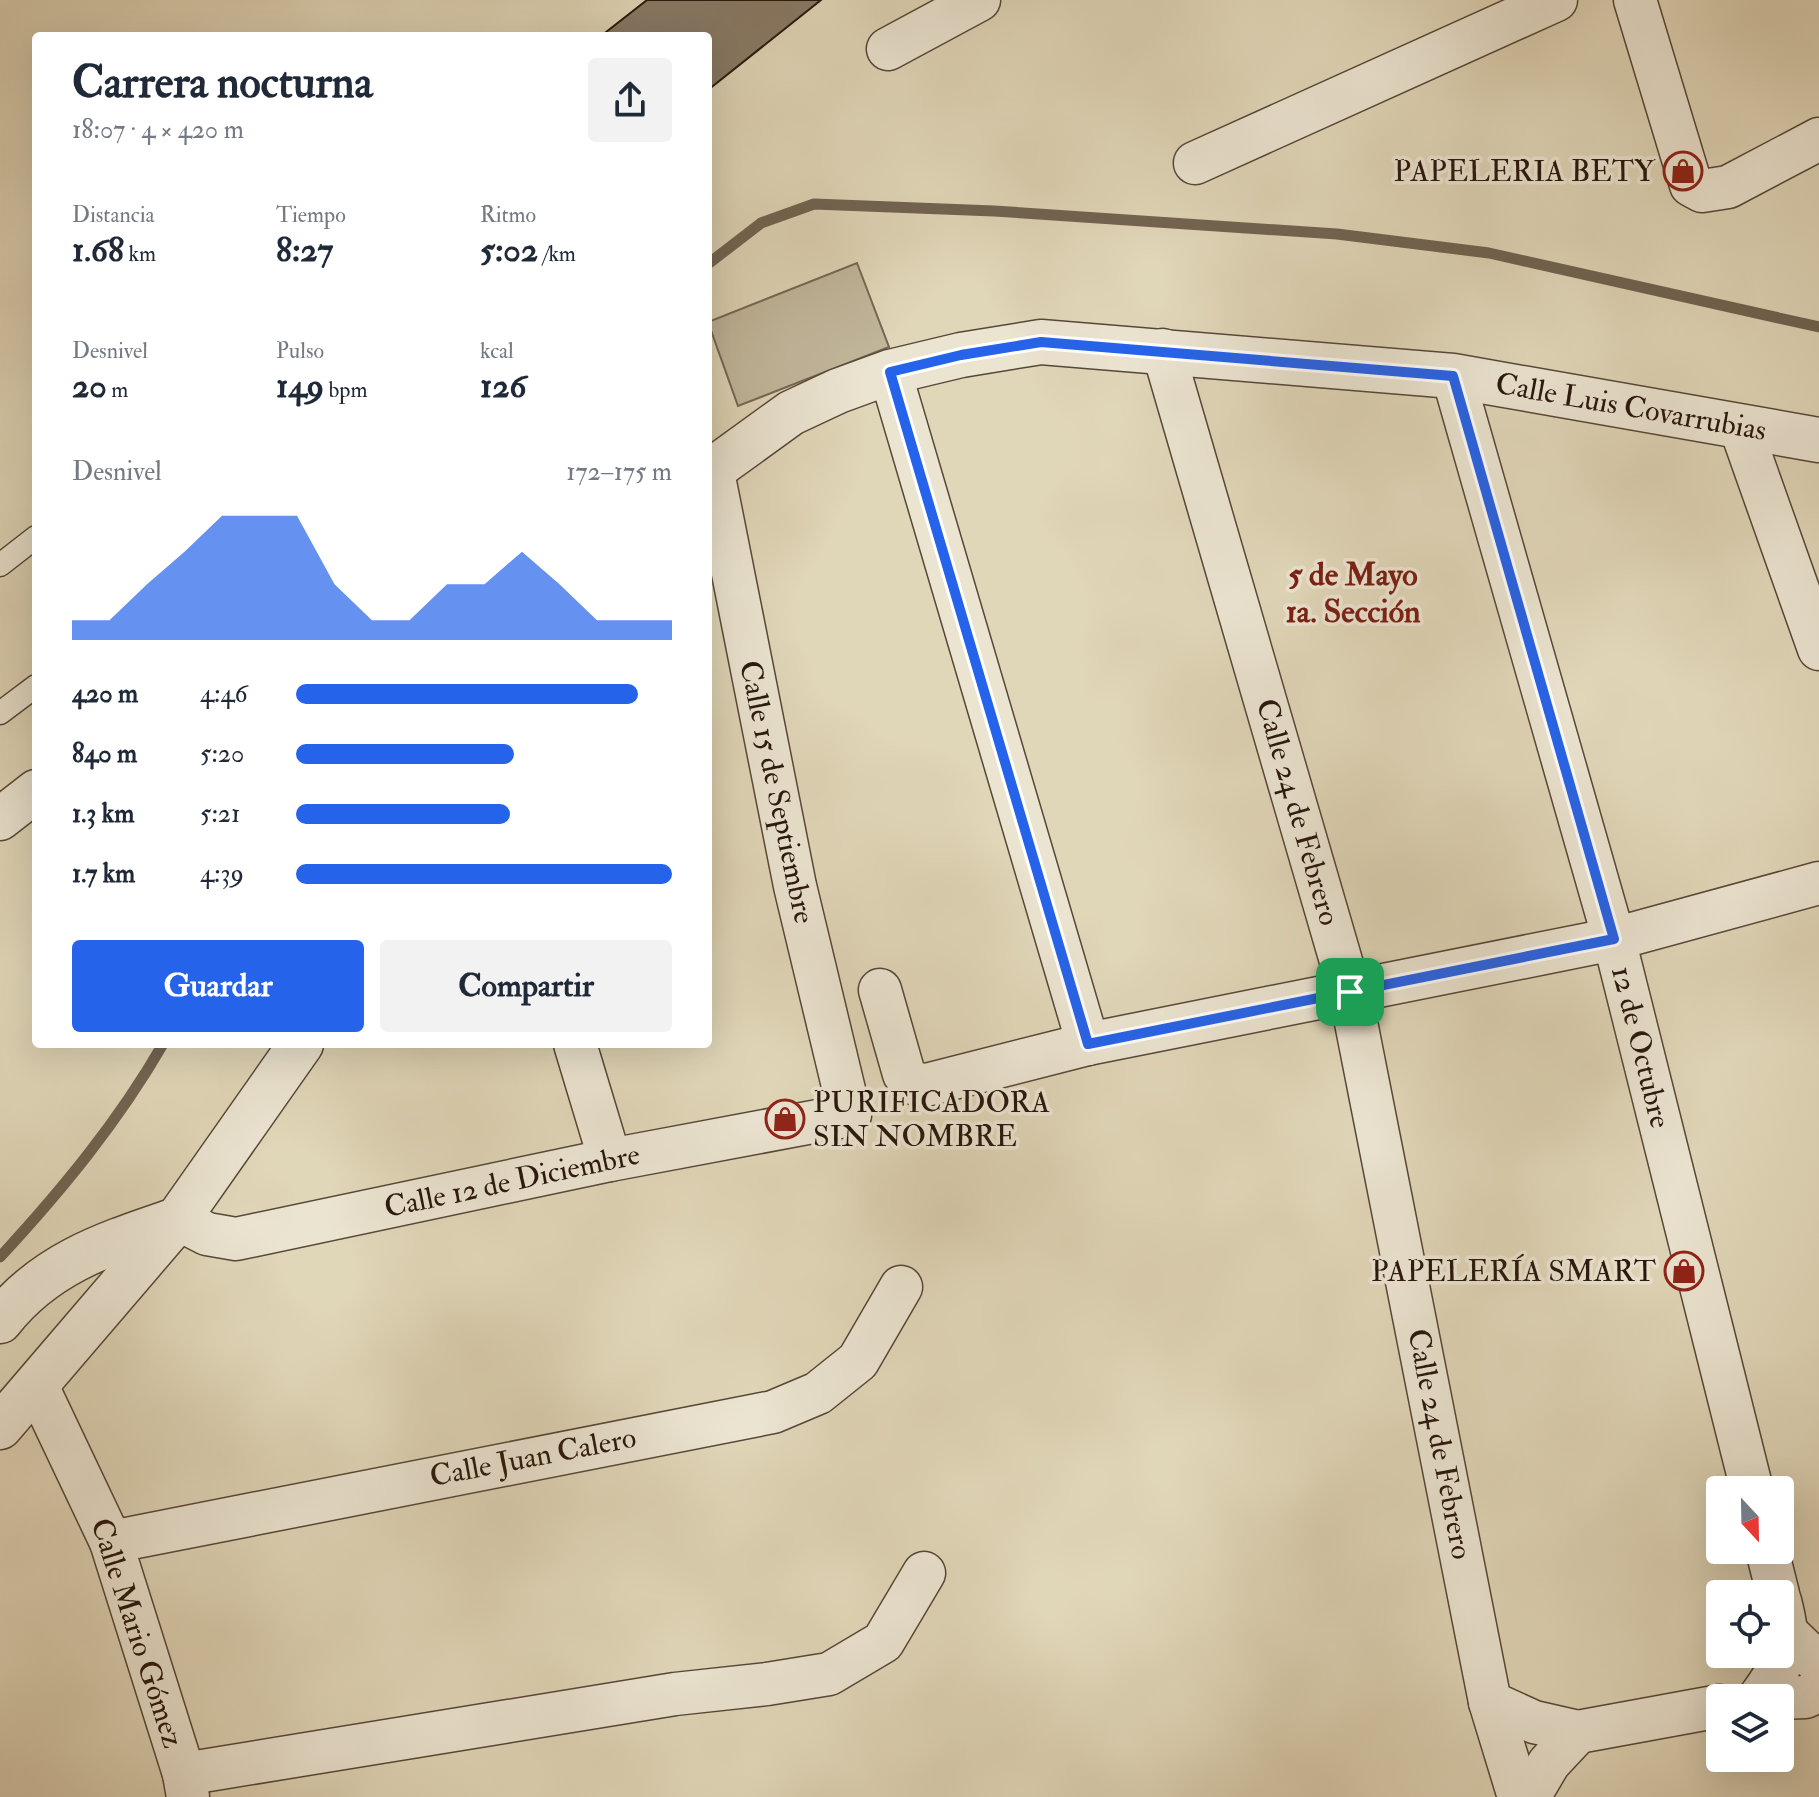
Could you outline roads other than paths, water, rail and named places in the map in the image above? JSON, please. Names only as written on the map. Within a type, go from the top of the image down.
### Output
[{"type":"street","points":[[888,49],[979,0]]},
{"type":"street","points":[[1195,163],[1556,0]]},
{"type":"street","points":[[1635,0],[1685,174],[1691,185],[1702,191],[1728,187],[1819,139]]},
{"type":"street","name":"Calle Luis Covarrubias","points":[[712,469],[791,413],[838,391],[890,372],[961,355],[1041,342],[1453,376],[1819,440]]},
{"type":"street","name":"Calle 24 de Febrero","points":[[1163,350],[1350,992],[1490,1702],[1519,1797]]},
{"type":"street","points":[[890,372],[1088,1044]]},
{"type":"street","name":"12 de Octubre","points":[[1453,376],[1614,939],[1748,1476]]},
{"type":"street","points":[[1740,426],[1819,649]]},
{"type":"street","name":"Calle 15 de Septiembre","points":[[712,480],[795,886],[850,1115]]},
{"type":"street","points":[[0,819],[32,794]]},
{"type":"street","points":[[880,990],[904,1074],[912,1083],[926,1085],[1088,1044],[1614,939],[1819,883]]},
{"type":"street","points":[[0,1427],[178,1219],[298,1048]]},
{"type":"street","points":[[576,1048],[610,1160]]},
{"type":"street","name":"Calle 12 de Diciembre","points":[[178,1219],[207,1234],[236,1239],[610,1160],[850,1115]]},
{"type":"street","points":[[4,1305],[54,1269],[109,1243],[178,1219]]},
{"type":"street","name":"Calle Juan Calero","points":[[111,1542],[773,1412],[818,1393],[858,1361],[901,1287]]},
{"type":"street","name":"Calle Mario Gómez","points":[[37,1386],[111,1542],[186,1786]]},
{"type":"street","points":[[186,1786],[675,1694],[829,1674],[883,1642],[924,1573]]},
{"type":"street","points":[[1794,1631],[1819,1664]]},
{"type":"street","points":[[1794,1697],[1819,1691]]},
{"type":"street","points":[[1490,1702],[1534,1722],[1578,1732],[1706,1709]]},
{"type":"street","points":[[1529,1797],[1549,1763],[1578,1732]]},
{"type":"lane","points":[[0,565],[32,540]]},
{"type":"lane","points":[[0,713],[32,689]]},
{"type":"waterway","points":[[712,261],[761,223],[814,204],[994,211],[1337,234],[1489,253],[1819,327]]},
{"type":"waterway","points":[[0,1257],[88,1155],[161,1048]]},
{"type":"place","name":"PAPELERIA BETY","points":[[1683,171]]},
{"type":"place","name":"PURIFICADORA SIN NOMBRE","points":[[785,1119]]},
{"type":"place","name":"PAPELERÍA SMART","points":[[1684,1271]]},
{"type":"district","name":"5 de Mayo 1a. Sección","points":[[1353,594]]}]
